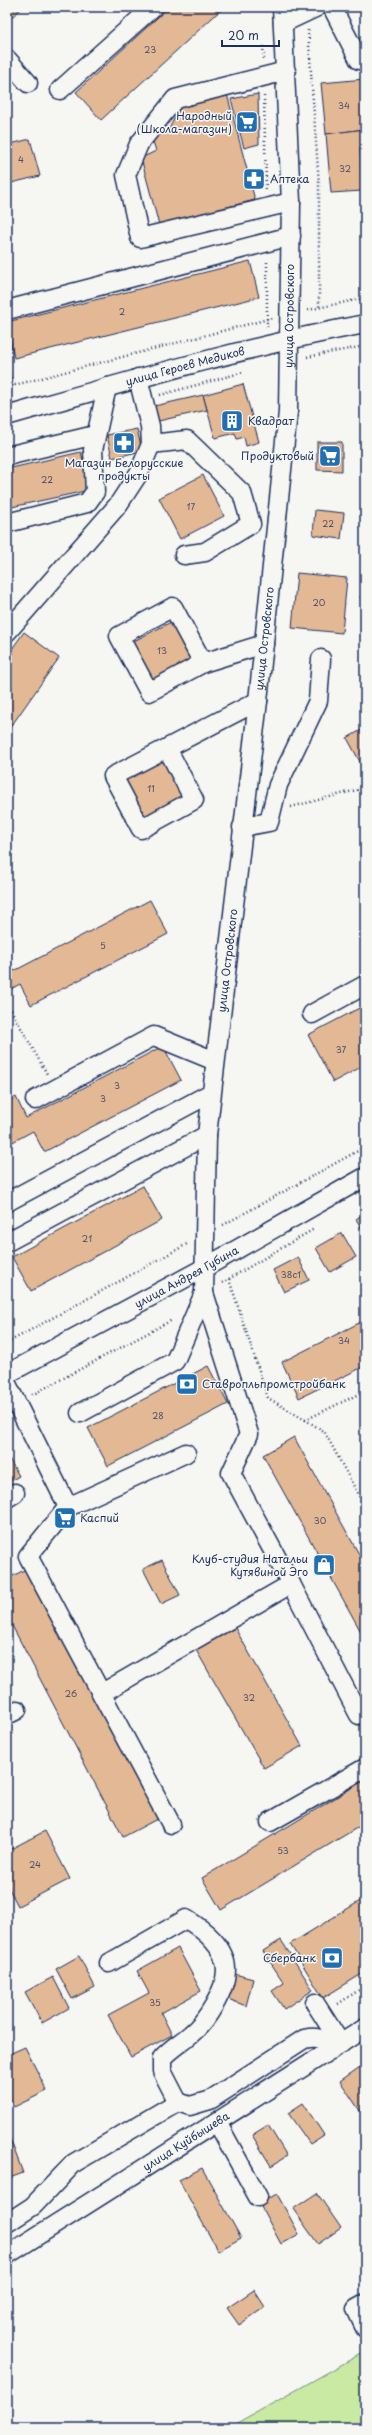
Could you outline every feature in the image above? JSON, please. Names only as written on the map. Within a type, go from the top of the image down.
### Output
[{"type":"street","points":[[60,90],[153,7]]},
{"type":"street","points":[[332,7],[359,60]]},
{"type":"street","points":[[283,15],[312,10]]},
{"type":"street","name":"улица Островского","points":[[201,1300],[204,1268],[207,1135],[211,1093],[258,701],[288,412],[291,202],[283,15]]},
{"type":"street","points":[[7,59],[28,83]]},
{"type":"street","points":[[286,71],[175,99],[139,144],[126,174],[140,238],[291,202]]},
{"type":"street","points":[[7,310],[291,236]]},
{"type":"street","name":"улица Героев Медиков","points":[[7,416],[138,378],[289,338],[365,324]]},
{"type":"street","points":[[7,632],[118,505],[139,473],[151,444],[150,426],[138,378]]},
{"type":"street","points":[[7,523],[87,503],[95,492],[93,450],[95,435],[107,387]]},
{"type":"street","points":[[7,456],[95,435]]},
{"type":"street","points":[[151,444],[187,440],[242,493],[251,524],[205,552],[184,555]]},
{"type":"street","points":[[203,663],[173,606],[119,636],[149,692],[203,663],[264,644]]},
{"type":"street","points":[[242,827],[269,822],[278,785],[318,701],[321,659]]},
{"type":"street","points":[[167,748],[194,800],[141,830],[113,776],[167,748],[258,701]]},
{"type":"street","points":[[312,1014],[365,985]]},
{"type":"street","points":[[35,1100],[154,1036],[215,1061]]},
{"type":"street","points":[[7,1202],[211,1093]]},
{"type":"street","points":[[7,1242],[207,1135]]},
{"type":"street","name":"улица Андрея Губина","points":[[7,1374],[204,1268],[365,1177]]},
{"type":"street","points":[[80,1413],[175,1361],[201,1300]]},
{"type":"street","points":[[201,1300],[249,1434],[231,1473],[291,1584],[359,1716]]},
{"type":"street","points":[[7,1384],[60,1488],[68,1507]]},
{"type":"street","points":[[171,1824],[28,1556],[68,1507],[186,1453]]},
{"type":"street","points":[[102,1693],[291,1584]]},
{"type":"street","points":[[270,1822],[365,1768]]},
{"type":"street","points":[[109,1963],[186,1919],[203,1929],[220,1951],[226,1970],[218,1997],[207,2017],[192,2034],[174,2046],[162,2058],[162,2071],[178,2102],[190,2106],[210,2100],[304,2039],[314,2036],[336,2047]]},
{"type":"street","points":[[319,2008],[336,2047]]},
{"type":"street","name":"улица Куйбышева","points":[[7,2255],[365,2028]]},
{"type":"street","points":[[7,2223],[33,2206],[74,2164],[178,2102]]},
{"type":"street","points":[[217,2122],[258,2197]]},
{"type":"street","points":[[365,2304],[356,2309],[365,2328]]},
{"type":"path","points":[[312,10],[319,184],[319,307]]},
{"type":"path","points":[[263,38],[266,208]]},
{"type":"path","points":[[267,243],[268,319]]},
{"type":"path","points":[[7,387],[268,319],[365,298]]},
{"type":"path","points":[[289,360],[365,346]]},
{"type":"path","points":[[7,362],[13,386]]},
{"type":"path","points":[[143,399],[247,371]]},
{"type":"path","points":[[271,812],[365,788]]},
{"type":"path","points":[[7,1003],[56,1089]]},
{"type":"path","points":[[16,1404],[201,1300],[229,1279],[318,1227]]},
{"type":"path","points":[[229,1279],[268,1398],[324,1431],[365,1507]]},
{"type":"path","points":[[305,1420],[365,1391]]},
{"type":"path","points":[[319,2008],[365,1986]]},
{"type":"green space","points":[[364,2352],[365,2428],[229,2428]]},
{"type":"building","points":[[7,7],[23,7],[11,18],[7,14]]},
{"type":"building","points":[[169,7],[224,7],[101,120],[76,92]]},
{"type":"building","points":[[365,14],[365,24],[361,16]]},
{"type":"building","points":[[365,79],[365,129],[326,134],[321,83]]},
{"type":"building","points":[[227,94],[255,200],[159,225],[141,158],[156,151],[151,135],[168,131],[181,105]]},
{"type":"building","name":"Народный (Школа-магазин)","points":[[258,94],[259,144],[244,148],[231,99]]},
{"type":"building","points":[[365,129],[365,146],[360,147],[362,191],[331,193],[326,134]]},
{"type":"building","points":[[30,139],[40,176],[7,184],[7,145]]},
{"type":"building","points":[[250,261],[259,297],[14,358],[7,322]]},
{"type":"building","name":"Квадрат","points":[[243,384],[259,442],[246,446],[244,437],[237,439],[235,433],[215,438],[203,395]]},
{"type":"building","points":[[203,395],[207,410],[154,422],[150,407]]},
{"type":"building","name":"Магазин Белорусские продукты","points":[[137,429],[142,451],[112,458],[107,435]]},
{"type":"building","name":"Продуктовый","points":[[317,442],[342,442],[342,471],[317,470]]},
{"type":"building","points":[[81,452],[90,490],[7,508],[7,469]]},
{"type":"building","points":[[203,475],[224,516],[180,539],[159,498]]},
{"type":"building","points":[[315,510],[344,513],[341,539],[313,535]]},
{"type":"building","points":[[297,573],[347,578],[342,633],[292,628]]},
{"type":"building","points":[[365,594],[365,605],[360,597]]},
{"type":"building","points":[[173,621],[193,659],[150,682],[130,643]]},
{"type":"building","points":[[24,632],[59,658],[7,732],[7,656]]},
{"type":"building","points":[[365,728],[365,771],[347,738]]},
{"type":"building","points":[[162,758],[183,797],[140,819],[119,780]]},
{"type":"building","points":[[150,900],[168,934],[31,1005],[20,984],[7,991],[7,958],[14,971]]},
{"type":"building","points":[[365,1005],[365,1065],[333,1082],[308,1035]]},
{"type":"building","points":[[163,1046],[181,1080],[44,1152],[33,1131],[7,1145],[7,1102],[16,1097],[26,1118]]},
{"type":"building","points":[[143,1186],[162,1220],[31,1291],[12,1257]]},
{"type":"building","points":[[365,1213],[365,1234],[356,1219]]},
{"type":"building","points":[[342,1233],[356,1257],[330,1272],[316,1248]]},
{"type":"building","points":[[298,1257],[309,1280],[284,1292],[273,1270]]},
{"type":"building","points":[[365,1320],[365,1366],[299,1398],[282,1362]]},
{"type":"building","points":[[208,1366],[228,1404],[108,1466],[88,1428]]},
{"type":"building","points":[[294,1437],[365,1565],[365,1639],[263,1455]]},
{"type":"building","points":[[7,1455],[19,1476],[7,1483]]},
{"type":"building","points":[[162,1560],[180,1595],[161,1604],[143,1569]]},
{"type":"building","points":[[28,1568],[159,1818],[123,1837],[7,1616],[7,1579]]},
{"type":"building","points":[[235,1628],[302,1746],[264,1768],[196,1650]]},
{"type":"building","points":[[365,1780],[365,1823],[221,1910],[202,1878]]},
{"type":"building","points":[[45,1831],[70,1879],[18,1906],[7,1885],[7,1851]]},
{"type":"building","name":"Сбербанк","points":[[365,1898],[365,1972],[323,1998],[290,1944]]},
{"type":"building","points":[[281,1940],[313,1990],[284,2009],[272,1991],[284,1983],[263,1951]]},
{"type":"building","points":[[178,1948],[201,1991],[161,2013],[172,2035],[131,2057],[108,2015],[149,1993],[137,1971]]},
{"type":"building","points":[[79,1956],[95,1987],[72,1999],[56,1969]]},
{"type":"building","points":[[231,1973],[253,1979],[246,2006],[223,1997]]},
{"type":"building","points":[[53,1977],[69,2008],[42,2023],[25,1992]]},
{"type":"building","points":[[25,2047],[47,2091],[14,2107],[7,2094],[7,2055]]},
{"type":"building","points":[[360,2067],[365,2075],[365,2108],[360,2111],[340,2081]]},
{"type":"building","points":[[303,2103],[324,2135],[310,2144],[288,2113]]},
{"type":"building","points":[[268,2125],[287,2156],[271,2166],[252,2135]]},
{"type":"building","points":[[7,2136],[9,2136],[23,2173],[7,2179]]},
{"type":"building","points":[[202,2168],[241,2238],[218,2251],[179,2180]]},
{"type":"building","points":[[317,2193],[341,2228],[318,2244],[293,2209]]},
{"type":"building","points":[[277,2194],[299,2234],[281,2244],[259,2203]]},
{"type":"building","points":[[7,2199],[15,2215],[7,2218]]},
{"type":"building","points":[[254,2290],[265,2307],[239,2325],[227,2308]]},
{"type":"place","name":"Народный (Школа-магазин)","points":[[247,122]]},
{"type":"place","name":"Аптека","points":[[254,179]]},
{"type":"place","name":"Квадрат","points":[[232,421]]},
{"type":"place","name":"Магазин Белорусские продукты","points":[[124,443]]},
{"type":"place","name":"Продуктовый","points":[[330,456]]},
{"type":"place","name":"Ставропльпромстройбанк","points":[[187,1384]]},
{"type":"place","name":"Каспий","points":[[65,1518]]},
{"type":"place","name":"Клуб-студия Натальи Кутявиной Эго","points":[[324,1565]]},
{"type":"place","name":"Сбербанк","points":[[332,1958]]}]
